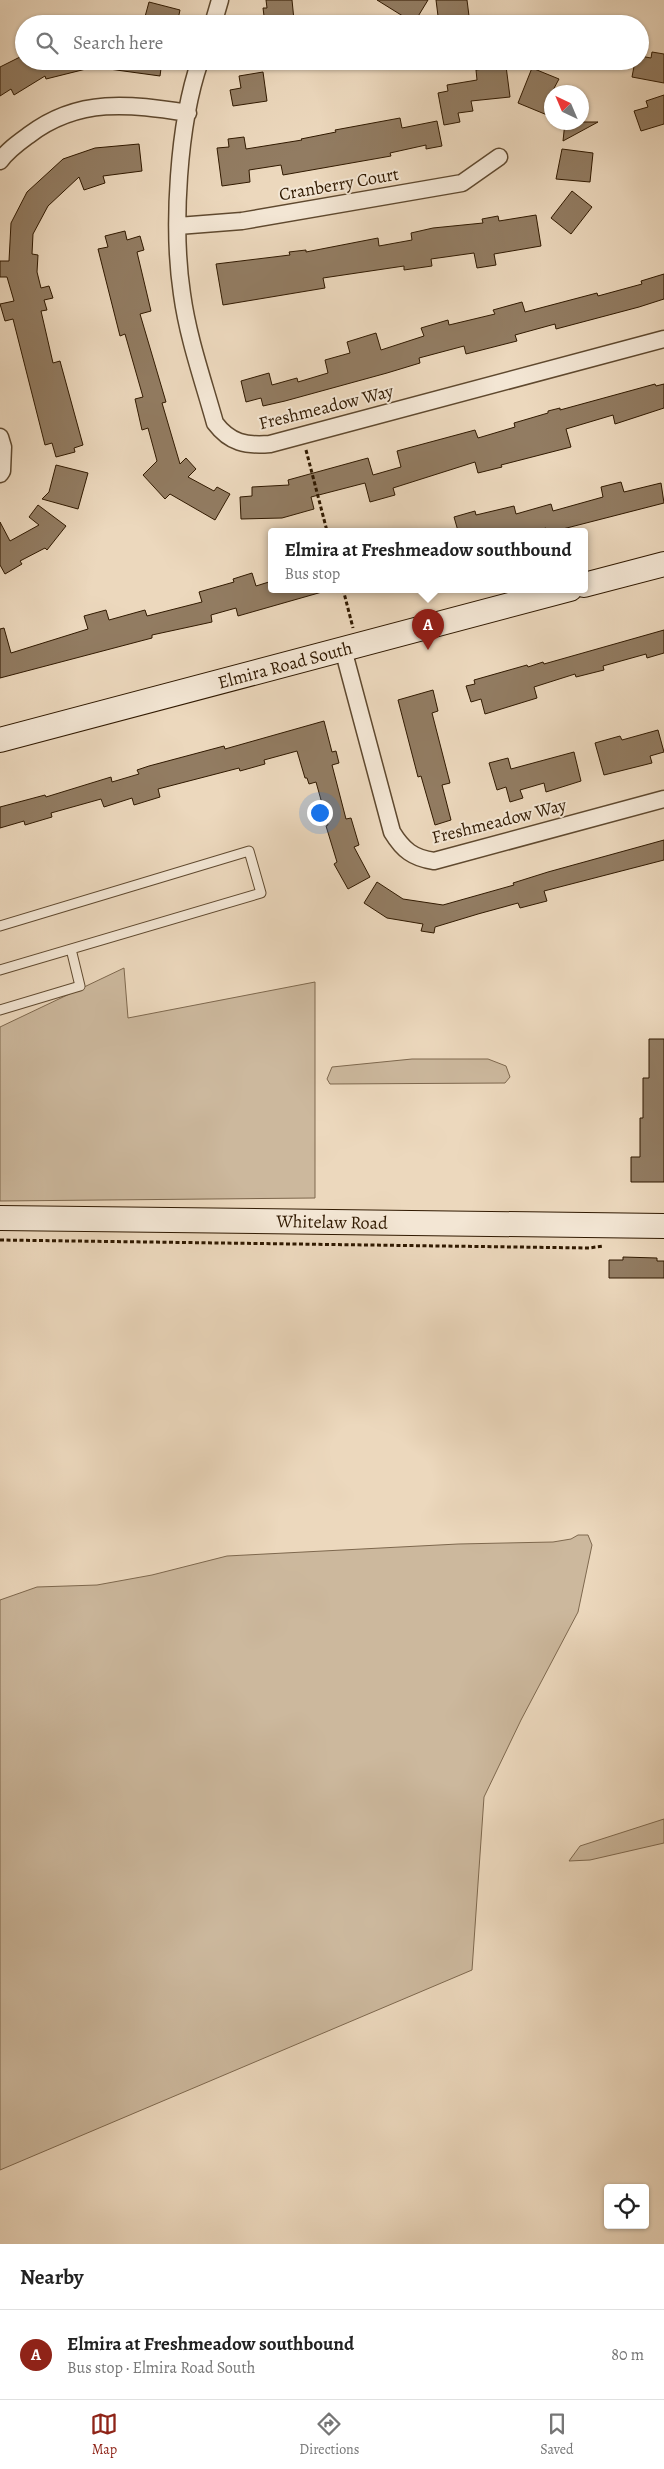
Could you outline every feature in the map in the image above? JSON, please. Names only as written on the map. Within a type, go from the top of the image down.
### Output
[{"type":"street","points":[[216,15],[220,0]]},
{"type":"street","name":"Freshmeadow Way","points":[[198,70],[188,113],[179,178],[179,264],[186,316],[215,423],[222,433],[233,441],[248,446],[270,444],[664,339]]},
{"type":"street","points":[[0,161],[7,152],[44,124],[72,112],[104,105],[140,105],[188,113]]},
{"type":"street","name":"Cranberry Court","points":[[178,226],[242,221],[462,183],[498,157]]},
{"type":"street","points":[[0,437],[3,447],[2,471],[0,474]]},
{"type":"street","points":[[588,584],[664,564]]},
{"type":"street","name":"Elmira Road South","points":[[0,740],[555,593]]},
{"type":"street","name":"Freshmeadow Way","points":[[351,648],[392,832],[402,848],[419,859],[434,860],[664,799]]},
{"type":"street","name":"Whitelaw Road","points":[[0,1218],[664,1226]]},
{"type":"lane","points":[[0,926],[249,851],[261,893],[0,970]]},
{"type":"lane","points":[[0,1010],[80,986],[71,949]]},
{"type":"path","points":[[302,436],[326,528]]},
{"type":"path","points":[[343,593],[351,648]]},
{"type":"path","points":[[0,1240],[589,1248],[603,1246],[603,1226]]},
{"type":"shaded area","points":[[124,968],[128,1018],[315,982],[315,1198],[0,1201],[0,1027]]},
{"type":"shaded area","points":[[412,1059],[488,1059],[506,1066],[510,1077],[505,1083],[330,1084],[327,1079],[332,1067]]},
{"type":"shaded area","points":[[578,1535],[588,1535],[592,1545],[578,1612],[521,1720],[484,1797],[472,1970],[0,2170],[0,1600],[37,1587],[97,1585],[152,1575],[227,1556],[458,1544],[553,1542],[571,1539]]},
{"type":"shaded area","points":[[664,1819],[664,1843],[590,1860],[569,1861],[580,1846]]},
{"type":"building","points":[[266,0],[292,0],[294,15],[264,15],[263,8],[267,8]]},
{"type":"building","points":[[377,0],[428,0],[419,15],[401,15]]},
{"type":"building","points":[[436,0],[467,0],[469,15],[438,15]]},
{"type":"building","points":[[149,2],[180,10],[179,15],[145,15]]},
{"type":"building","points":[[652,52],[664,54],[664,83],[632,77],[633,70],[649,70],[649,58],[651,58]]},
{"type":"building","points":[[15,60],[15,70],[82,70],[46,79],[45,76],[14,95],[11,89],[0,96],[0,67]]},
{"type":"building","points":[[116,70],[161,70],[160,76]]},
{"type":"building","points":[[476,70],[507,70],[510,97],[471,101],[473,111],[458,113],[460,122],[444,125],[438,93],[448,91],[447,85],[477,80]]},
{"type":"building","points":[[531,70],[537,70],[559,79],[556,85],[544,85],[544,114],[518,103]]},
{"type":"building","points":[[263,72],[267,101],[233,106],[230,90],[241,88],[239,76]]},
{"type":"building","points":[[664,95],[664,124],[641,131],[634,111],[648,107],[646,101]]},
{"type":"building","points":[[400,118],[402,128],[437,121],[442,146],[426,149],[426,145],[390,153],[391,156],[283,175],[281,165],[249,170],[250,182],[222,186],[217,148],[229,147],[228,139],[244,137],[246,149],[302,140],[336,132],[335,130]]},
{"type":"building","points":[[589,122],[598,122],[589,127]]},
{"type":"building","points":[[564,130],[583,130],[563,141]]},
{"type":"building","points":[[139,144],[142,171],[103,176],[105,183],[84,190],[79,177],[48,206],[33,234],[32,254],[38,255],[37,272],[41,288],[49,286],[53,298],[44,300],[47,310],[41,311],[53,363],[60,361],[83,445],[74,448],[75,452],[56,457],[52,443],[45,445],[13,319],[5,321],[0,304],[14,301],[7,277],[0,277],[0,261],[9,261],[11,223],[27,192],[63,159],[95,148]]},
{"type":"building","points":[[562,149],[593,153],[590,182],[556,179]]},
{"type":"building","points":[[572,191],[592,207],[571,234],[551,218]]},
{"type":"building","points":[[536,215],[541,246],[494,254],[496,265],[477,268],[474,253],[431,259],[432,266],[404,270],[404,266],[323,278],[325,288],[223,305],[216,264],[290,255],[289,252],[306,250],[306,252],[378,238],[379,246],[412,240],[411,233],[433,228],[483,223],[482,219],[498,216],[499,221]]},
{"type":"building","points":[[125,231],[127,240],[140,236],[144,250],[137,252],[151,311],[140,314],[166,402],[162,403],[180,464],[186,458],[196,469],[188,477],[214,491],[217,487],[230,494],[215,520],[170,494],[165,499],[143,475],[157,461],[148,428],[142,430],[135,399],[143,397],[125,334],[120,336],[98,249],[108,247],[105,236]]},
{"type":"building","points":[[664,274],[664,299],[639,307],[556,329],[555,324],[515,335],[517,341],[466,354],[464,346],[419,358],[420,363],[285,401],[263,406],[261,398],[246,402],[241,381],[269,373],[272,385],[297,378],[298,382],[328,373],[325,360],[350,353],[347,342],[376,333],[381,350],[424,336],[421,328],[448,320],[449,325],[495,314],[493,310],[522,302],[525,312],[597,293],[598,296],[642,284],[641,281]]},
{"type":"building","points":[[655,384],[656,386],[664,384],[664,408],[615,424],[613,415],[566,429],[571,447],[501,465],[502,467],[478,473],[475,462],[393,488],[395,495],[370,502],[365,483],[311,497],[314,509],[282,518],[241,519],[240,497],[252,496],[252,487],[289,485],[288,480],[368,458],[373,475],[401,467],[397,451],[475,430],[478,438],[515,427],[514,423],[548,413],[548,411],[560,408],[560,410]]},
{"type":"building","points":[[56,465],[88,473],[78,509],[42,499],[49,492]]},
{"type":"building","points":[[621,482],[624,492],[661,483],[664,503],[567,528],[457,528],[454,517],[475,511],[476,515],[514,506],[516,514],[551,504],[553,511],[603,497],[601,487]]},
{"type":"building","points":[[38,505],[66,526],[47,550],[45,548],[20,561],[22,564],[5,574],[0,565],[0,522],[10,541],[39,525],[29,517]]},
{"type":"building","points":[[252,573],[256,586],[268,582],[268,593],[318,593],[238,616],[236,608],[211,615],[212,622],[152,635],[152,638],[0,678],[0,629],[4,628],[11,653],[88,629],[84,616],[106,610],[109,620],[145,610],[147,616],[202,602],[199,592],[234,582],[233,579]]},
{"type":"building","points":[[664,630],[664,653],[647,658],[646,654],[603,666],[604,670],[576,677],[575,674],[534,687],[537,698],[485,714],[481,699],[471,702],[466,686],[475,684],[474,680],[527,665],[528,667],[543,662],[544,664]]},
{"type":"building","points":[[433,690],[438,711],[432,713],[450,783],[442,785],[451,820],[435,825],[421,776],[418,777],[398,700]]},
{"type":"building","points":[[324,721],[332,752],[336,751],[339,763],[332,765],[346,819],[351,818],[359,845],[354,847],[370,877],[348,889],[334,864],[337,862],[316,782],[309,784],[307,778],[305,778],[297,751],[264,760],[265,764],[240,771],[239,768],[158,789],[160,797],[134,805],[132,798],[104,807],[101,799],[51,813],[52,817],[25,825],[24,821],[0,828],[0,807],[45,795],[46,797],[111,777],[112,782],[139,774],[137,770],[149,766],[224,746],[225,749]]},
{"type":"building","points":[[658,730],[664,752],[650,756],[652,763],[604,775],[595,743],[620,736],[622,740]]},
{"type":"building","points":[[574,752],[581,781],[546,792],[544,783],[520,790],[523,798],[510,802],[506,787],[497,790],[489,763],[508,758],[511,769]]},
{"type":"building","points":[[664,840],[664,860],[544,891],[547,901],[520,908],[518,903],[478,914],[435,927],[434,933],[421,931],[423,924],[387,918],[364,903],[377,882],[403,899],[443,905],[514,885],[513,883],[548,872]]},
{"type":"building","points":[[649,1039],[664,1039],[664,1182],[631,1182],[631,1157],[640,1157],[640,1118],[643,1118],[643,1078],[649,1078]]},
{"type":"building","points":[[623,1257],[657,1258],[657,1261],[664,1261],[664,1278],[609,1278],[609,1260],[623,1260]]},
{"type":"place","name":"Elmira at Freshmeadow southbound","points":[[428,650]]}]
